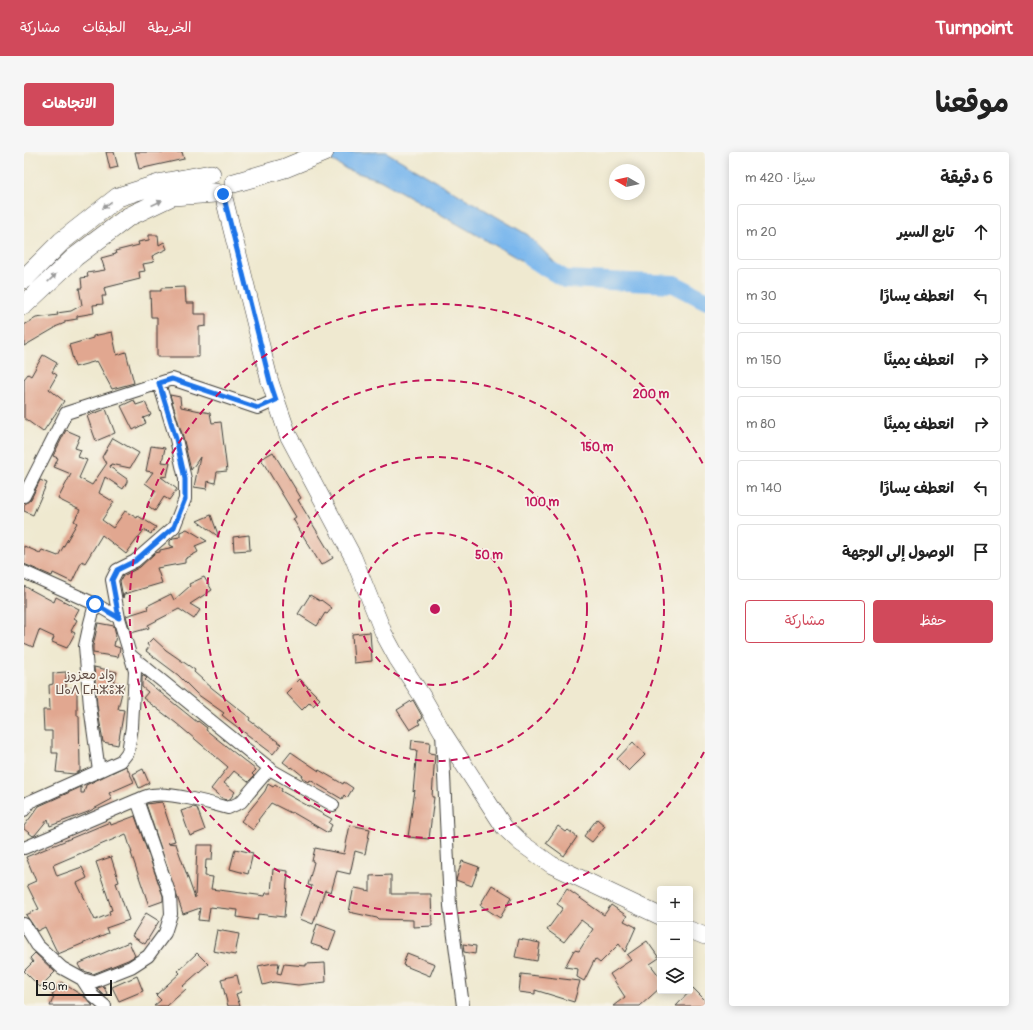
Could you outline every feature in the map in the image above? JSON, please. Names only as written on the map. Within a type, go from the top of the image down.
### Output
[{"type":"highway","points":[[24,305],[75,257],[128,218],[172,196],[225,185],[287,159],[324,152]]},
{"type":"highway","points":[[24,279],[62,241],[118,197],[162,184],[211,174],[217,169],[222,169],[225,185]]},
{"type":"main road","points":[[225,185],[270,382],[288,435],[353,557],[384,634],[397,658],[504,827],[521,843],[552,865],[657,915]]},
{"type":"main road","points":[[693,931],[705,936]]},
{"type":"street","points":[[24,496],[66,413],[172,379],[258,408],[276,400]]},
{"type":"street","points":[[24,810],[29,802],[121,761],[128,752],[132,727],[135,671],[119,618],[112,580],[117,570],[135,561],[174,527],[185,499],[185,479],[176,439],[159,383]]},
{"type":"street","points":[[24,572],[95,604],[119,618]]},
{"type":"street","points":[[95,604],[85,646],[90,706],[99,771]]},
{"type":"street","points":[[130,655],[270,768],[333,805]]},
{"type":"street","points":[[442,731],[450,906],[463,1006]]},
{"type":"street","points":[[24,848],[152,795],[164,795],[207,802],[228,808],[241,802],[270,768]]},
{"type":"street","points":[[24,924],[37,945],[62,968],[82,979],[93,982],[131,967],[148,956],[165,933],[171,914],[170,895],[137,800]]},
{"type":"street","points":[[82,979],[93,996],[105,1006]]},
{"type":"water","points":[[318,152],[386,152],[528,235],[560,268],[542,272],[380,180],[348,170]]},
{"type":"building","points":[[106,152],[114,152],[118,167],[110,169]]},
{"type":"building","points":[[135,152],[182,152],[184,159],[139,169]]},
{"type":"building","points":[[149,235],[158,235],[159,245],[164,242],[167,249],[152,256],[154,262],[143,264],[145,271],[139,272],[140,279],[104,288],[106,296],[102,296],[103,304],[93,305],[94,313],[77,316],[77,319],[65,321],[65,323],[55,327],[24,346],[24,325],[36,318],[58,315],[57,313],[71,311],[82,305],[79,288],[82,288],[81,278],[88,277],[87,273],[105,270],[101,258],[116,254],[115,251],[139,245],[138,242],[149,240]]},
{"type":"building","points":[[185,287],[186,303],[194,303],[194,314],[206,314],[206,326],[199,327],[199,357],[157,357],[157,317],[151,317],[150,291],[161,291],[161,288]]},
{"type":"building","points":[[112,332],[117,355],[126,352],[134,383],[112,389],[97,361],[75,367],[69,345],[93,338],[93,336]]},
{"type":"building","points":[[43,355],[57,363],[52,372],[57,375],[49,389],[64,401],[43,432],[24,418],[24,379],[28,374],[31,376]]},
{"type":"building","points":[[170,395],[180,397],[181,407],[210,413],[212,423],[221,422],[227,471],[217,472],[215,483],[208,481],[207,489],[194,487],[200,457],[191,470]]},
{"type":"building","points":[[134,400],[136,405],[145,402],[151,415],[143,418],[146,423],[133,430],[121,406]]},
{"type":"building","points":[[106,409],[115,433],[96,441],[87,416]]},
{"type":"building","points":[[66,430],[80,436],[75,448],[81,450],[78,457],[87,460],[79,478],[92,485],[107,463],[102,457],[113,438],[139,453],[130,468],[111,464],[110,467],[127,479],[127,482],[123,489],[105,477],[99,493],[114,502],[102,520],[113,528],[125,511],[137,518],[138,516],[156,527],[151,534],[144,530],[126,554],[102,535],[85,563],[82,561],[72,582],[53,573],[52,576],[24,564],[24,546],[40,553],[42,550],[58,556],[77,523],[74,521],[80,510],[58,499],[71,474],[54,467],[58,458],[53,456]]},
{"type":"building","points":[[151,446],[165,448],[162,462],[170,463],[167,476],[161,477],[177,489],[169,500],[164,497],[155,511],[147,505],[156,491],[145,483],[153,472],[146,471]]},
{"type":"building","points":[[273,452],[301,498],[298,500],[333,558],[321,565],[293,519],[296,517],[261,459]]},
{"type":"building","points":[[40,480],[47,483],[33,515],[24,511],[24,505],[31,499]]},
{"type":"building","points":[[211,515],[219,537],[197,521]]},
{"type":"building","points":[[187,529],[207,541],[195,546],[198,552],[185,559],[185,563],[157,568],[162,583],[124,594],[123,598],[120,581],[123,576],[140,567],[155,553],[160,552],[160,550],[174,547],[170,545],[170,541],[173,538],[180,537],[180,532]]},
{"type":"building","points":[[249,535],[250,550],[234,551],[233,537]]},
{"type":"building","points":[[204,577],[212,590],[190,604],[200,610],[194,619],[179,609],[148,625],[149,628],[131,633],[126,616],[148,609],[147,606],[171,594],[174,600],[190,586],[189,584]]},
{"type":"building","points":[[24,586],[54,602],[56,597],[79,609],[74,618],[77,620],[71,631],[75,633],[67,648],[52,642],[54,637],[39,630],[33,647],[24,643]]},
{"type":"building","points":[[310,595],[320,601],[321,600],[332,608],[327,614],[325,613],[317,626],[298,614]]},
{"type":"building","points":[[98,623],[114,626],[116,635],[114,646],[120,648],[118,657],[93,653]]},
{"type":"building","points":[[370,632],[372,661],[354,663],[352,634]]},
{"type":"building","points":[[153,638],[166,650],[195,670],[194,672],[212,688],[250,718],[249,720],[281,744],[273,754],[228,720],[222,715],[224,713],[197,694],[178,675],[146,651],[149,647],[147,644]]},
{"type":"building","points":[[94,667],[117,672],[114,682],[124,684],[118,709],[124,710],[118,745],[103,742],[97,705]]},
{"type":"building","points":[[66,672],[66,688],[77,688],[80,771],[74,774],[56,772],[58,753],[52,753],[52,731],[44,731],[43,710],[50,710],[49,685],[53,684],[53,673]]},
{"type":"building","points":[[142,675],[147,678],[145,680],[197,722],[198,721],[207,728],[206,730],[256,770],[252,774],[254,776],[248,782],[234,771],[224,783],[235,792],[230,799],[223,799],[211,789],[228,767],[176,723],[143,698],[148,692],[142,687]]},
{"type":"building","points":[[300,679],[320,699],[313,706],[310,702],[302,710],[286,693]]},
{"type":"building","points":[[413,700],[423,718],[418,721],[420,724],[410,730],[397,710]]},
{"type":"building","points":[[412,740],[430,742],[429,753],[435,754],[432,797],[434,797],[429,839],[408,837],[415,790],[413,792],[417,750],[411,749]]},
{"type":"building","points":[[633,742],[645,755],[629,771],[617,759]]},
{"type":"building","points":[[291,752],[319,771],[343,784],[344,782],[353,788],[347,798],[344,795],[342,799],[310,780],[309,782],[302,778],[303,776],[283,762]]},
{"type":"building","points":[[126,766],[134,782],[109,793],[112,799],[88,812],[50,826],[48,819],[33,836],[24,829],[24,826],[39,806],[81,787],[81,793],[84,793],[86,785]]},
{"type":"building","points":[[143,769],[149,783],[139,788],[133,774]]},
{"type":"building","points":[[268,784],[273,787],[275,784],[282,789],[281,791],[332,819],[329,823],[332,825],[328,833],[292,812],[291,813],[271,803],[258,820],[259,821],[253,830],[241,821],[265,791]]},
{"type":"building","points":[[162,802],[175,841],[168,843],[176,844],[195,898],[197,845],[213,845],[212,860],[206,860],[205,876],[213,877],[211,889],[265,896],[266,893],[271,893],[273,869],[288,871],[284,917],[258,914],[257,920],[237,917],[238,910],[210,907],[208,921],[198,920],[200,908],[183,914],[146,804]]},
{"type":"building","points":[[193,807],[197,808],[205,830],[190,836],[181,811]]},
{"type":"building","points":[[135,816],[163,896],[163,901],[149,906],[126,834],[53,865],[57,876],[82,867],[87,878],[77,883],[95,920],[110,914],[109,911],[112,910],[96,862],[111,857],[119,882],[116,883],[129,920],[106,928],[108,933],[58,954],[45,927],[37,931],[26,915],[39,909],[27,885],[36,881],[26,857],[110,822],[111,825]]},
{"type":"building","points":[[597,819],[605,826],[592,842],[584,836]]},
{"type":"building","points":[[350,825],[370,829],[365,854],[355,851],[350,874],[337,871],[331,892],[325,890],[313,924],[300,919],[312,886],[308,885],[314,862],[312,861],[315,848],[344,854]]},
{"type":"building","points":[[558,826],[566,832],[568,830],[577,837],[564,856],[546,843]]},
{"type":"building","points":[[235,849],[253,853],[248,874],[230,869]]},
{"type":"building","points":[[462,861],[479,867],[472,886],[456,880]]},
{"type":"building","points":[[391,875],[391,894],[431,894],[432,926],[413,927],[413,920],[378,919],[349,912],[353,891],[355,888],[370,891],[370,876]]},
{"type":"building","points":[[492,885],[512,897],[500,918],[480,905]]},
{"type":"building","points":[[567,889],[604,915],[611,905],[627,916],[624,921],[636,927],[625,952],[619,944],[600,963],[595,959],[584,981],[577,977],[578,969],[565,967],[574,950],[579,951],[593,929],[581,920],[564,942],[547,930],[563,908],[557,904]]},
{"type":"building","points":[[146,913],[159,921],[145,944],[132,936]]},
{"type":"building","points":[[317,924],[336,931],[329,950],[311,944]]},
{"type":"building","points":[[217,930],[239,934],[235,955],[213,951]]},
{"type":"building","points":[[519,939],[540,943],[537,961],[515,957]]},
{"type":"building","points":[[647,941],[657,955],[657,959],[650,964],[657,973],[657,991],[640,1006],[613,1006],[625,997],[610,974],[631,960],[627,955]]},
{"type":"building","points":[[129,942],[135,956],[93,974],[81,970],[78,964]]},
{"type":"building","points":[[463,944],[476,946],[475,954],[464,952]]},
{"type":"building","points":[[35,953],[55,972],[40,987],[24,971],[33,962],[30,958]]},
{"type":"building","points":[[197,953],[208,964],[183,986],[186,989],[167,1006],[154,1006],[161,1000],[156,995],[180,973],[178,971]]},
{"type":"building","points":[[407,953],[435,964],[430,976],[403,965]]},
{"type":"building","points":[[279,963],[277,973],[281,974],[284,964],[306,966],[306,964],[325,963],[326,982],[298,985],[274,982],[263,985],[258,966]]},
{"type":"building","points":[[521,974],[580,981],[574,1002],[535,990],[535,994],[519,992]]},
{"type":"building","points":[[237,975],[241,992],[236,994],[240,1006],[228,1006],[221,979]]},
{"type":"building","points":[[137,976],[143,991],[119,1001],[112,987]]},
{"type":"building","points":[[61,982],[86,998],[93,1006],[50,1006],[54,996],[52,995]]},
{"type":"building","points":[[104,986],[107,994],[104,995],[97,988]]},
{"type":"building","points":[[693,988],[705,1000],[705,1006],[676,1006],[687,994],[693,994]]},
{"type":"waterway","points":[[530,258],[565,279],[674,284],[705,300]]},
{"type":"district","name":"واد معزوز ⵡⴰⴷ ⵎⵄⵣⵓⵣ","points":[[90,682]]},
{"type":"route","points":[[95,604],[119,618],[112,580],[117,570],[135,561],[174,527],[185,499],[185,479],[176,439],[159,383],[172,379],[258,408],[276,400],[270,382],[223,194]]}]
